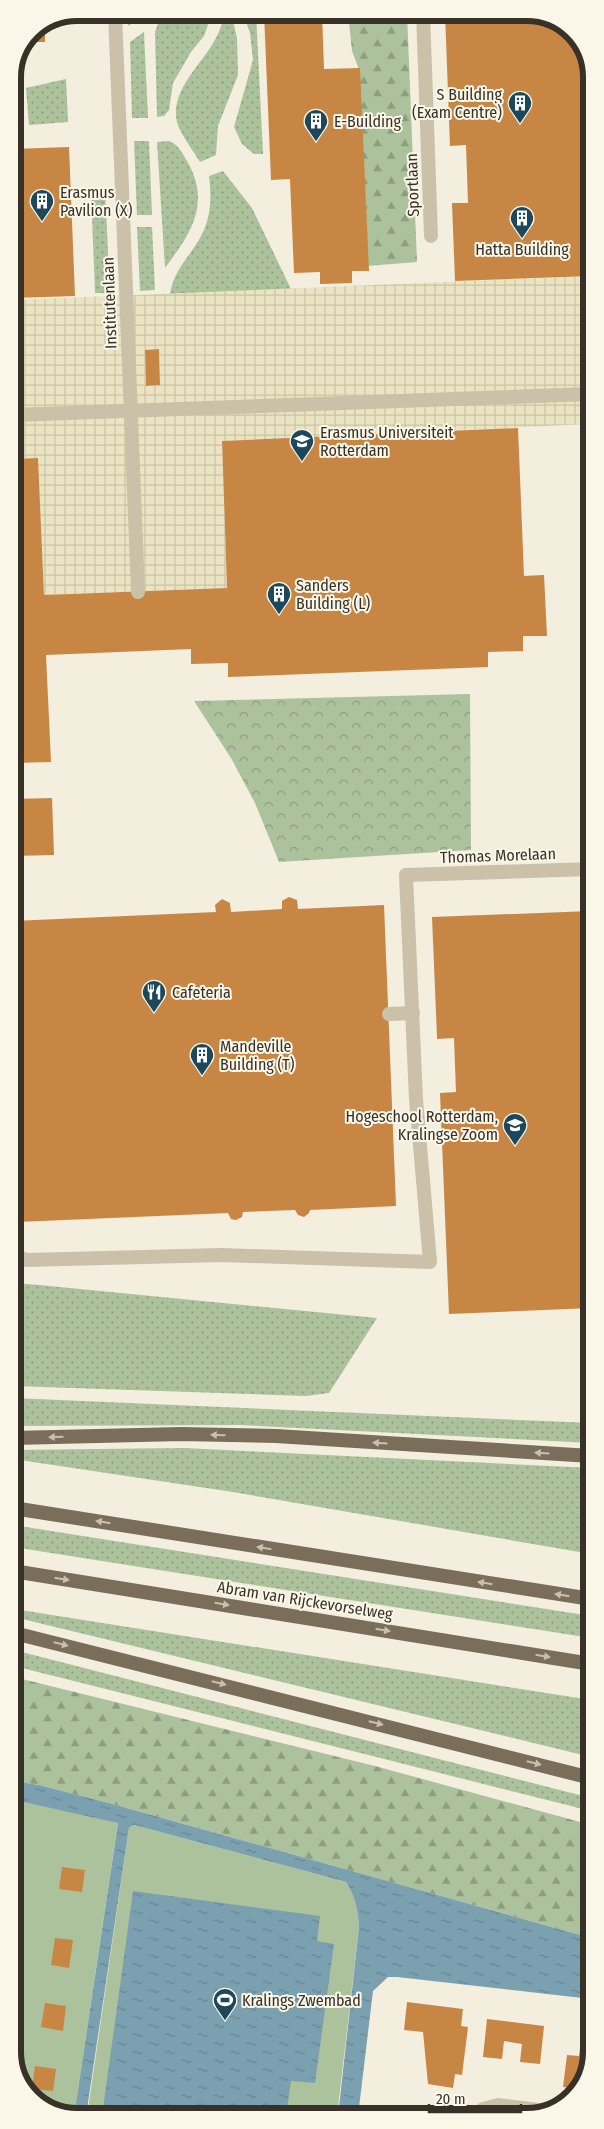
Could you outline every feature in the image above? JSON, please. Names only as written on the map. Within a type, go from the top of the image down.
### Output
[{"type":"main road","points":[[21,1438],[181,1434],[276,1436],[583,1455]]},
{"type":"main road","points":[[21,1509],[583,1598]]},
{"type":"main road","name":"Abram van Rijckevorselweg","points":[[21,1572],[583,1663]]},
{"type":"main road","points":[[21,1635],[583,1776]]},
{"type":"street","name":"Institutenlaan","points":[[115,21],[138,592]]},
{"type":"street","name":"Sportlaan","points":[[423,21],[431,236]]},
{"type":"street","points":[[21,415],[583,394]]},
{"type":"street","name":"Thomas Morelaan","points":[[413,1014],[406,875],[583,869]]},
{"type":"street","points":[[21,1258],[26,1260],[222,1255],[430,1262],[416,1099],[413,1014],[389,1014]]},
{"type":"street","points":[[489,2108],[498,2105],[522,2108]]},
{"type":"green space","points":[[128,21],[136,21],[128,26]]},
{"type":"green space","points":[[159,21],[209,21],[204,36],[191,52],[173,83],[169,110],[164,116],[157,117],[155,32]]},
{"type":"green space","points":[[222,21],[232,21],[234,25],[237,38],[238,75],[218,126],[216,155],[200,162],[179,128],[176,115],[177,103],[187,80],[210,48]]},
{"type":"green space","points":[[246,21],[256,21],[263,154],[254,154],[242,144],[234,127],[253,60],[250,33]]},
{"type":"green space","points":[[407,21],[417,262],[367,266],[358,209],[358,67],[352,51],[349,22]]},
{"type":"green space","points":[[144,32],[148,118],[132,118],[130,42]]},
{"type":"green space","points":[[66,79],[68,122],[29,125],[26,88]]},
{"type":"green space","points":[[134,141],[149,141],[152,215],[137,215]]},
{"type":"green space","points":[[169,141],[180,150],[187,161],[198,191],[198,205],[190,231],[165,268],[157,142]]},
{"type":"green space","points":[[223,171],[252,208],[291,289],[170,294],[180,267],[202,235],[208,219],[210,202],[209,176]]},
{"type":"green space","points":[[91,190],[105,190],[110,293],[95,293]]},
{"type":"green space","points":[[137,227],[152,227],[155,290],[140,291]]},
{"type":"green space","points":[[470,694],[471,850],[279,862],[255,803],[231,758],[194,701]]},
{"type":"green space","points":[[21,1284],[377,1318],[329,1393],[306,1396],[21,1386]]},
{"type":"green space","points":[[21,1398],[583,1423],[583,1443],[239,1425],[21,1426]]},
{"type":"green space","points":[[184,1448],[583,1468],[583,1553],[233,1492],[21,1460],[21,1450]]},
{"type":"green space","points":[[21,1526],[583,1615],[583,1637],[21,1548]]},
{"type":"green space","points":[[21,1610],[583,1699],[583,1755],[21,1619]]},
{"type":"green space","points":[[21,1652],[583,1796],[583,1809],[21,1668]]},
{"type":"green space","points":[[21,1679],[375,1766],[583,1823],[583,1936],[109,1803],[21,1782]]},
{"type":"green space","points":[[21,1801],[118,1822],[75,2108],[66,2107],[49,2100],[35,2089],[22,2063]]},
{"type":"green space","name":"Kralings Zwembad","points":[[134,1825],[346,1882],[356,1903],[359,1927],[338,2108],[88,2108],[129,1828]]},
{"type":"shaded area","points":[[583,276],[583,424],[222,441],[227,588],[44,595],[38,458],[21,459],[21,300]],"holes":[[[159,349],[160,385],[146,386],[145,350]]]},
{"type":"water","points":[[21,1782],[109,1803],[583,1936],[583,1998],[388,1977],[373,1991],[359,2108],[339,2108],[359,1927],[356,1903],[346,1882],[134,1825],[129,1828],[87,2108],[75,2108],[118,1823],[21,1802]]},
{"type":"water","name":"Kralings Zwembad","points":[[133,1891],[320,1916],[317,1941],[334,1944],[315,2083],[291,2081],[287,2108],[103,2108]]},
{"type":"building","name":"E-Building","points":[[264,21],[322,21],[324,69],[360,68],[369,271],[352,271],[352,283],[320,284],[320,272],[294,273],[290,179],[271,180]]},
{"type":"building","name":"S Building (Exam Centre)","points":[[445,21],[530,21],[548,26],[564,35],[580,59],[583,77],[583,276],[455,281],[452,203],[468,203],[466,145],[450,146]]},
{"type":"building","points":[[45,32],[45,42],[34,42]]},
{"type":"building","name":"Erasmus Pavilion (X)","points":[[69,147],[75,296],[21,298],[21,149]]},
{"type":"building","points":[[159,349],[160,385],[146,386],[145,350]]},
{"type":"building","name":"Sanders Building (L)","points":[[518,428],[524,576],[544,575],[547,636],[523,636],[523,651],[488,652],[488,667],[228,677],[228,663],[191,664],[191,649],[46,655],[51,762],[21,763],[21,459],[38,458],[44,595],[227,588],[222,441]]},
{"type":"building","points":[[52,798],[54,855],[21,856],[21,799]]},
{"type":"building","name":"Mandeville Building (T)","points":[[289,897],[297,900],[298,909],[384,905],[396,1206],[310,1210],[304,1217],[298,1215],[295,1210],[243,1212],[242,1217],[236,1220],[231,1219],[228,1213],[21,1222],[21,921],[216,912],[215,905],[222,899],[230,903],[231,912],[282,909],[282,901]]},
{"type":"building","name":"Hogeschool Rotterdam, Kralingse Zoom","points":[[583,911],[583,1308],[449,1314],[440,1093],[456,1092],[454,1038],[437,1039],[432,917]]},
{"type":"building","points":[[62,1867],[85,1870],[82,1892],[59,1889]]},
{"type":"building","points":[[55,1938],[73,1940],[69,1968],[51,1965]]},
{"type":"building","points":[[407,2002],[463,2009],[461,2026],[468,2027],[462,2075],[455,2074],[453,2088],[428,2084],[423,2032],[404,2030]]},
{"type":"building","points":[[45,2003],[66,2006],[63,2031],[41,2027]]},
{"type":"building","points":[[487,2019],[544,2026],[540,2064],[520,2062],[522,2044],[504,2041],[502,2059],[483,2057]]},
{"type":"building","points":[[581,2040],[583,2040],[582,2063],[570,2087],[563,2087],[567,2055],[579,2056]]},
{"type":"building","points":[[35,2066],[56,2069],[53,2091],[35,2089],[32,2085]]},
{"type":"place","name":"S Building (Exam Centre)","points":[[520,124]]},
{"type":"place","name":"E-Building","points":[[316,142]]},
{"type":"place","name":"Erasmus Pavilion (X)","points":[[42,222]]},
{"type":"place","name":"Hatta Building","points":[[522,239]]},
{"type":"place","name":"Erasmus Universiteit Rotterdam","points":[[302,462]]},
{"type":"place","name":"Sanders Building (L)","points":[[279,615]]},
{"type":"place","name":"Cafeteria","points":[[154,1013]]},
{"type":"place","name":"Mandeville Building (T)","points":[[202,1076]]},
{"type":"place","name":"Hogeschool Rotterdam, Kralingse Zoom","points":[[515,1146]]},
{"type":"place","name":"Kralings Zwembad","points":[[225,2021]]}]
